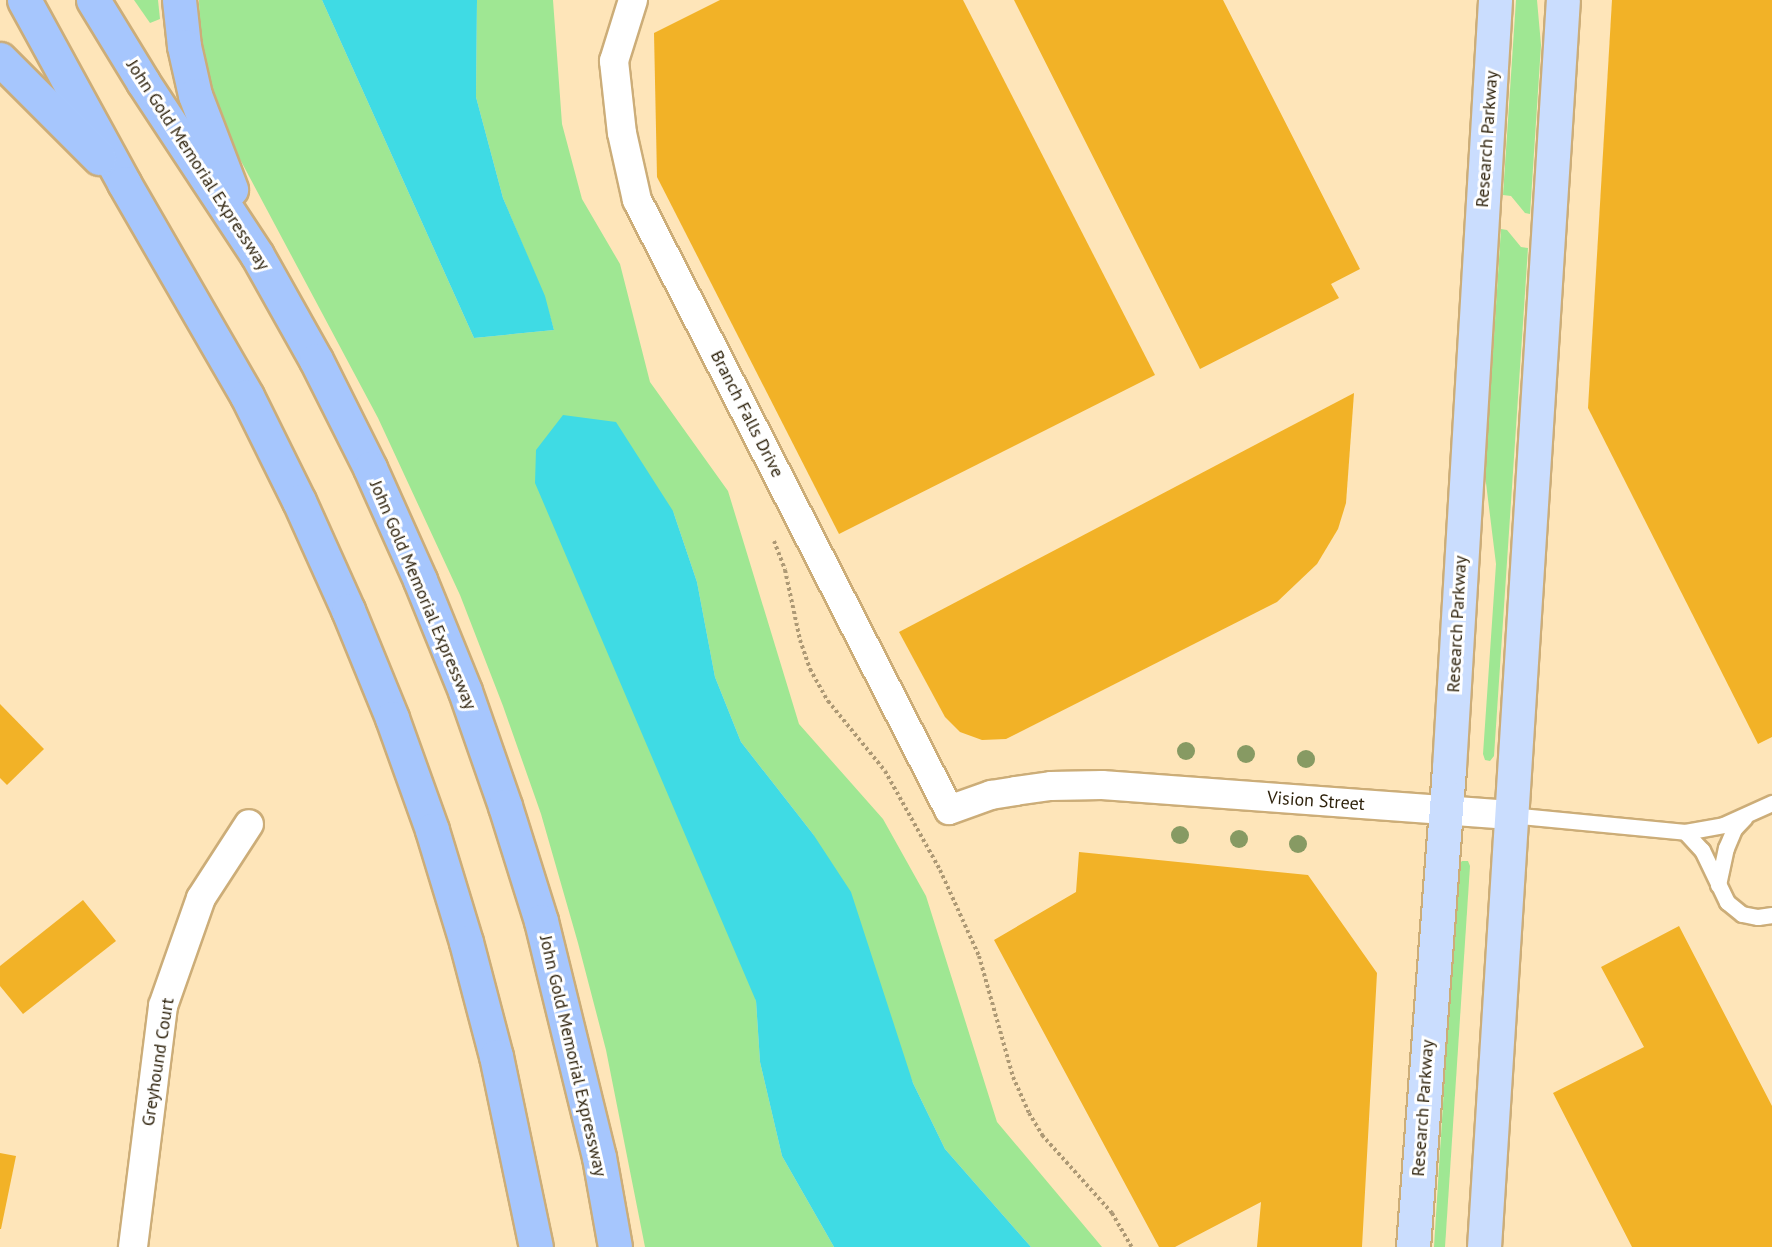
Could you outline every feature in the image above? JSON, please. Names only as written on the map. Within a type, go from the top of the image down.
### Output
[{"type":"highway","points":[[24,0],[124,183],[247,396],[304,512],[392,718],[432,830],[466,942],[499,1068],[536,1247]]},
{"type":"highway","name":"John Gold Memorial Expressway","points":[[93,0],[142,82],[257,255],[316,360],[370,468],[420,579],[468,701],[505,806],[541,921],[599,1157],[615,1247]]},
{"type":"highway","points":[[179,0],[184,46],[195,95],[257,255]]},
{"type":"highway","points":[[0,59],[124,183]]},
{"type":"main road","name":"Research Parkway","points":[[1413,1247],[1446,811],[1495,0]]},
{"type":"main road","points":[[1484,1247],[1563,0]]},
{"type":"street","name":"Branch Falls Drive","points":[[633,0],[614,61],[621,133],[638,200],[950,810]]},
{"type":"street","name":"Vision Street","points":[[950,810],[991,795],[1015,791],[1051,786],[1102,785],[1510,815]]},
{"type":"street","name":"Greyhound Court","points":[[133,1247],[163,1006],[201,898],[249,824]]},
{"type":"lane","name":"Vision Street","points":[[1510,815],[1685,832],[1723,825],[1772,803]]},
{"type":"lane","points":[[1718,885],[1726,849],[1734,829],[1747,815]]},
{"type":"lane","points":[[1685,832],[1702,850],[1727,902],[1742,914],[1758,918],[1772,915]]},
{"type":"path","points":[[769,532],[785,570],[800,640],[810,669],[828,701],[885,771],[940,870],[987,980],[1013,1077],[1029,1113],[1042,1135],[1112,1214],[1132,1247]]},
{"type":"green space","points":[[134,0],[158,0],[160,19],[150,23]]},
{"type":"green space","points":[[199,0],[322,0],[474,338],[554,330],[544,296],[503,198],[476,97],[477,0],[553,0],[562,124],[582,199],[620,264],[650,382],[728,491],[799,724],[883,819],[926,896],[997,1122],[1102,1247],[1031,1247],[945,1149],[913,1083],[813,834],[741,742],[715,677],[697,582],[673,511],[756,1001],[760,1062],[782,1156],[834,1247],[645,1247],[606,1050],[578,943],[541,814],[503,706],[460,595],[378,418],[218,118],[209,89],[200,39]]},
{"type":"green space","points":[[1516,0],[1537,0],[1541,45],[1530,214],[1525,213],[1511,196],[1503,195]]},
{"type":"green space","points":[[1501,229],[1507,230],[1521,247],[1528,248],[1494,756],[1490,761],[1485,760],[1483,754],[1496,564],[1485,475]]},
{"type":"green space","points":[[1462,861],[1468,861],[1470,866],[1445,1247],[1434,1247],[1458,865]]},
{"type":"water","points":[[322,0],[477,0],[476,97],[503,198],[545,296],[554,330],[474,338]]},
{"type":"water","points":[[563,415],[616,422],[673,511],[697,582],[715,677],[741,742],[813,834],[851,892],[913,1083],[945,1149],[1031,1247],[834,1247],[782,1156],[760,1062],[756,1001],[535,483],[536,450]]},
{"type":"building","points":[[720,0],[963,0],[1155,375],[839,534],[657,177],[654,33]]},
{"type":"building","points":[[1014,0],[1223,0],[1360,269],[1331,284],[1339,298],[1200,369]]},
{"type":"building","points":[[1612,0],[1772,0],[1772,737],[1758,744],[1588,408]]},
{"type":"building","points":[[1354,393],[1346,503],[1338,529],[1317,564],[1277,602],[1006,739],[982,740],[960,732],[945,717],[899,632]]},
{"type":"building","points":[[0,704],[44,749],[7,785],[0,778]]},
{"type":"building","points":[[1079,852],[1308,875],[1377,973],[1362,1247],[1257,1247],[1261,1202],[1175,1247],[1159,1247],[994,940],[1076,892]]},
{"type":"building","points":[[83,900],[116,941],[23,1014],[0,986],[0,966]]},
{"type":"building","points":[[1679,926],[1772,1106],[1772,1247],[1632,1247],[1553,1093],[1644,1047],[1601,967]]},
{"type":"building","points":[[0,1153],[16,1156],[1,1229],[0,1229]]}]
